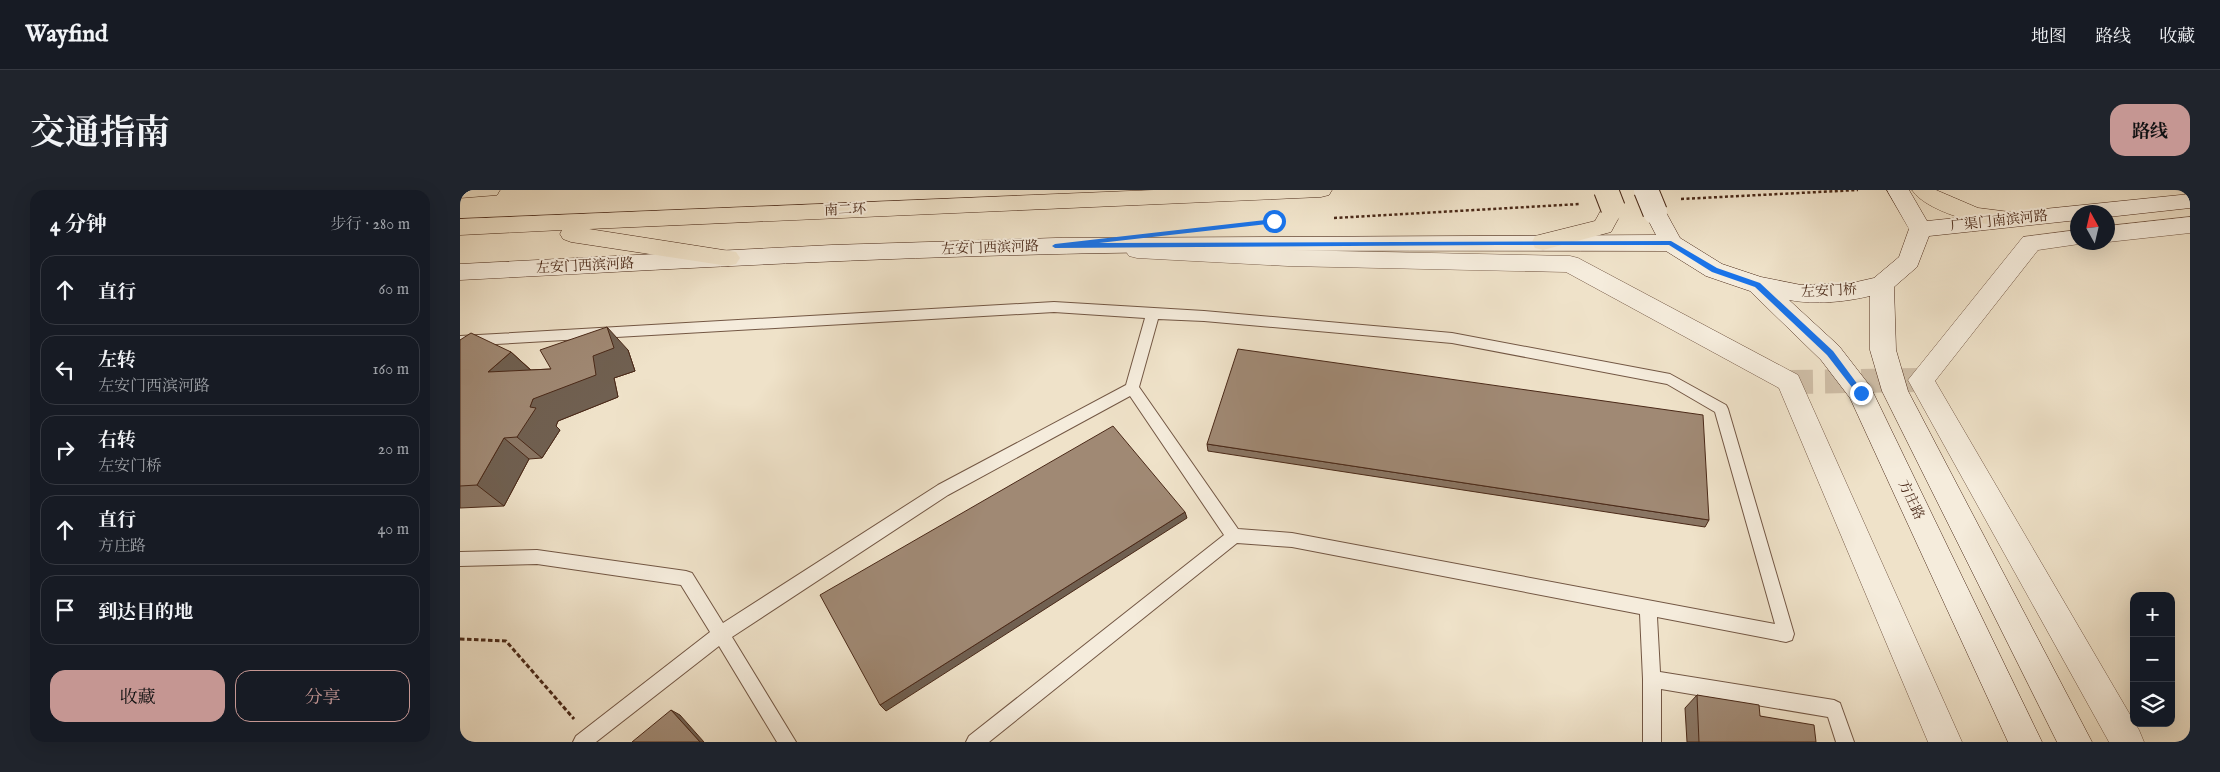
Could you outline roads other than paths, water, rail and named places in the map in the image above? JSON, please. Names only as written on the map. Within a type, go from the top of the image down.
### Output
[{"type":"highway","points":[[460,191],[489,190]]},
{"type":"highway","name":"南二环","points":[[460,227],[1321,190]]},
{"type":"highway","points":[[1913,194],[1974,215],[2018,219]]},
{"type":"highway","points":[[1542,242],[1603,227],[1609,199]]},
{"type":"highway","points":[[508,224],[728,258]]},
{"type":"street","points":[[1646,190],[1671,243]]},
{"type":"street","points":[[1913,194],[1920,230]]},
{"type":"street","points":[[2115,209],[2190,201]]},
{"type":"street","name":"广渠门南滨河路","points":[[1920,230],[2070,214]]},
{"type":"street","points":[[2115,233],[2190,225]]},
{"type":"street","name":"左安门桥","points":[[1671,243],[1714,270],[1758,285],[1801,294],[1852,292],[1882,284],[1909,261],[1920,230]]},
{"type":"street","points":[[2070,239],[2031,243],[1920,380],[2127,742]]},
{"type":"street","name":"左安门西滨河路","points":[[460,272],[728,258],[1055,246],[1542,242],[1671,243]]},
{"type":"street","points":[[1055,246],[1288,258],[1570,264],[1789,382],[1945,742]]},
{"type":"street","points":[[1882,284],[1882,350],[1895,391],[2075,742]]},
{"type":"street","name":"方庄路","points":[[1758,285],[1830,353],[1861,393],[2025,742]]},
{"type":"lane","points":[[460,341],[1054,307],[1204,316],[1452,338],[1670,379],[1721,409],[1786,634],[1292,540],[1234,536],[975,742]]},
{"type":"lane","points":[[586,740],[720,635],[943,490],[1132,388],[1153,314]]},
{"type":"lane","points":[[1132,388],[1234,536]]},
{"type":"lane","points":[[460,558],[537,558],[686,578],[787,742]]},
{"type":"lane","points":[[1648,608],[1652,680],[1652,742]]},
{"type":"lane","points":[[1652,680],[1834,709],[1845,742]]},
{"type":"tunnel","points":[[1789,382],[1921,380]]}]
